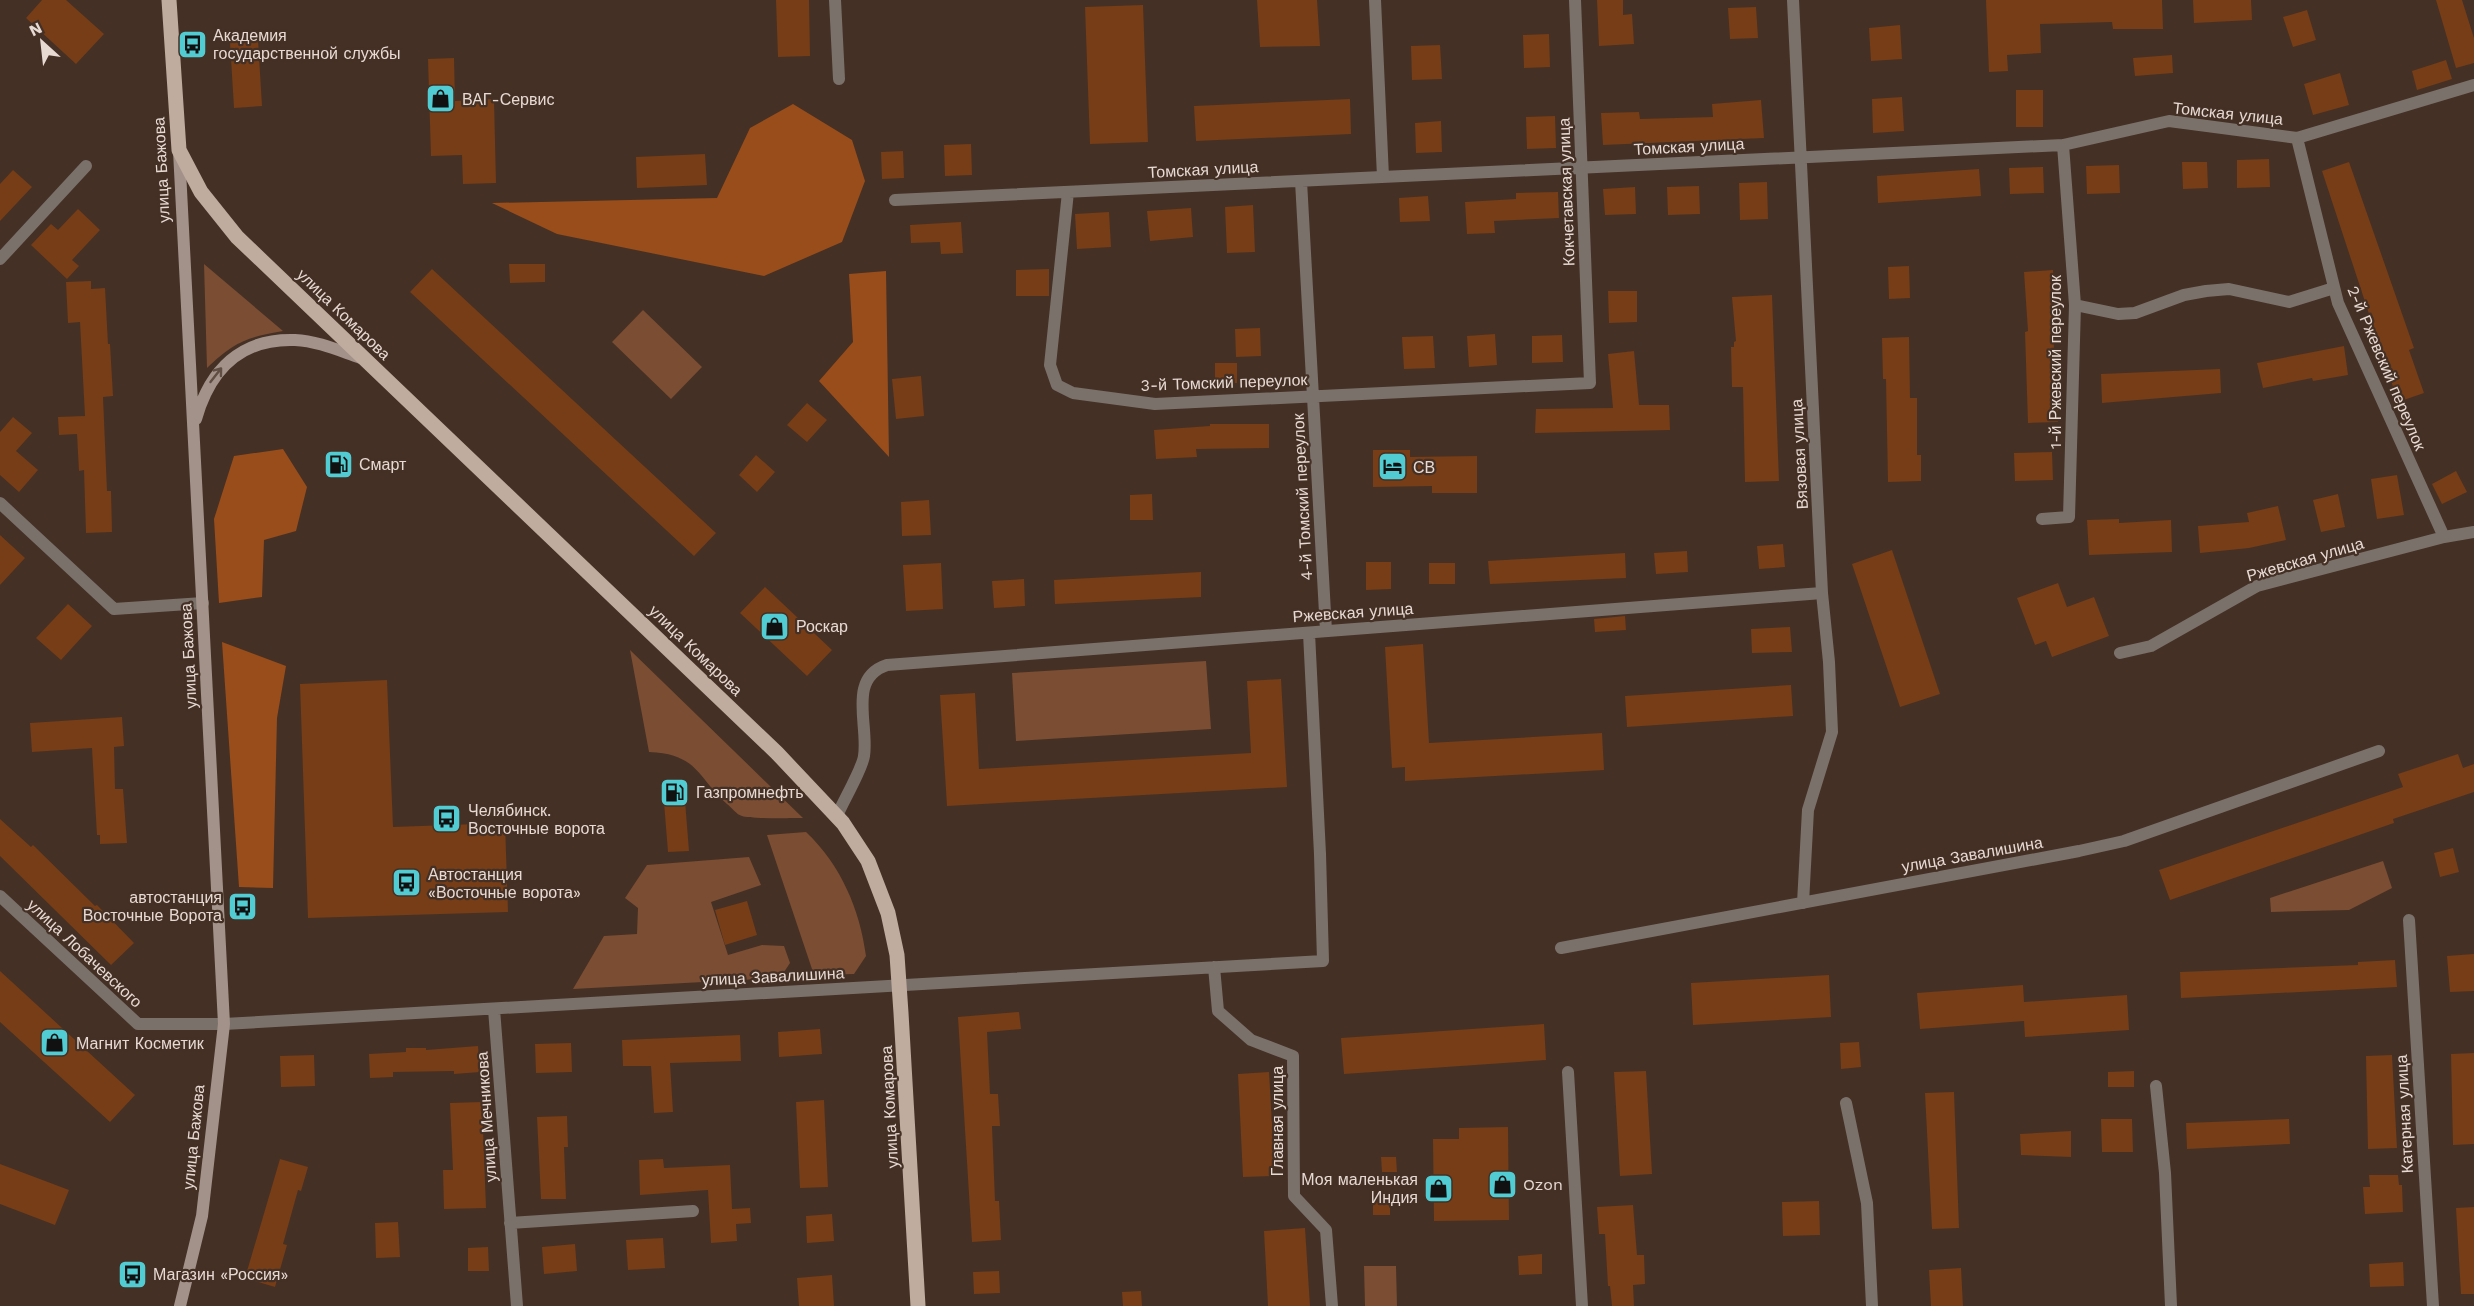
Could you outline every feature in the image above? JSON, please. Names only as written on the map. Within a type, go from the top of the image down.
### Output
[{"type":"main road","name":"улица Бажова","points":[[169,0],[194,429],[224,1024],[202,1216],[180,1306]]},
{"type":"main road","name":"улица Комарова","points":[[179,150],[201,192],[237,237],[777,753],[837,816],[868,861],[882,894],[894,936],[899,985],[918,1306]]},
{"type":"main road","points":[[194,429],[207,388],[215,374],[225,364],[252,347],[281,340],[296,340],[326,346],[366,360]]},
{"type":"street","points":[[835,0],[839,79]]},
{"type":"street","points":[[1375,0],[1383,177]]},
{"type":"street","name":"Кокчетавская улица","points":[[1575,0],[1590,383]]},
{"type":"street","name":"Вязовая улица","points":[[1793,0],[1822,593],[1829,662],[1832,732],[1808,810],[1803,903]]},
{"type":"street","name":"Томская улица","points":[[895,200],[2063,145],[2169,121],[2297,138],[2474,86]]},
{"type":"street","name":"2-й Ржевский переулок","points":[[2297,138],[2338,303],[2444,537]]},
{"type":"street","name":"1-й Ржевский переулок","points":[[2042,519],[2069,517],[2075,305],[2063,145]]},
{"type":"street","points":[[0,259],[86,166]]},
{"type":"street","name":"4-й Томский переулок","points":[[1301,181],[1326,631]]},
{"type":"street","name":"3-й Томский переулок","points":[[1068,192],[1050,365],[1057,385],[1073,393],[1155,404],[1590,383]]},
{"type":"street","points":[[2075,305],[2126,314],[2206,291],[2229,290],[2289,302],[2334,288]]},
{"type":"street","points":[[0,503],[114,609],[203,603]]},
{"type":"street","name":"Ржевская улица","points":[[2120,653],[2151,646],[2257,586],[2444,537],[2474,532]]},
{"type":"street","name":"Ржевская улица","points":[[837,816],[864,757],[862,727],[866,681],[874,669],[887,665],[1822,593]]},
{"type":"street","name":"улица Завалишина","points":[[224,1024],[1323,961],[1309,633]]},
{"type":"street","name":"улица Завалишина","points":[[1561,948],[2124,841],[2379,751]]},
{"type":"street","name":"улица Лобачевского","points":[[0,896],[138,1024],[224,1024]]},
{"type":"street","name":"Катерная улица","points":[[2409,920],[2433,1306]]},
{"type":"street","name":"Главная улица","points":[[1214,967],[1218,1011],[1251,1040],[1293,1056],[1294,1196],[1326,1230],[1332,1306]]},
{"type":"street","name":"улица Мечникова","points":[[494,1009],[518,1306]]},
{"type":"street","points":[[1568,1072],[1582,1306]]},
{"type":"street","points":[[2156,1086],[2165,1173],[2171,1306]]},
{"type":"street","points":[[1846,1103],[1868,1203],[1872,1306]]},
{"type":"street","points":[[510,1223],[693,1211]]},
{"type":"shaded area","points":[[793,104],[852,140],[865,181],[842,242],[764,276],[557,234],[492,203],[717,198],[750,128]]},
{"type":"shaded area","points":[[204,264],[283,331],[250,338],[233,346],[207,368]]},
{"type":"shaded area","points":[[886,271],[889,457],[819,381],[853,342],[849,274]]},
{"type":"shaded area","points":[[643,310],[702,367],[671,399],[612,342]]},
{"type":"shaded area","points":[[283,449],[307,487],[296,531],[264,540],[262,597],[219,603],[214,519],[234,456]]},
{"type":"shaded area","points":[[222,642],[286,666],[277,718],[273,888],[239,887]]},
{"type":"shaded area","points":[[630,650],[803,818],[761,818],[740,815],[687,762],[678,757],[649,752]]},
{"type":"shaded area","points":[[1206,661],[1211,729],[1016,741],[1012,673]]},
{"type":"shaded area","points":[[806,832],[839,874],[854,905],[866,956],[854,974],[814,975],[767,835]]},
{"type":"shaded area","points":[[749,857],[761,885],[711,902],[728,955],[762,945],[784,946],[790,963],[780,978],[573,989],[604,936],[637,934],[638,908],[625,898],[647,865]]},
{"type":"shaded area","points":[[2383,861],[2392,888],[2349,910],[2271,912],[2270,898]]},
{"type":"shaded area","points":[[1364,1266],[1396,1266],[1397,1306],[1365,1306]]},
{"type":"building","points":[[42,0],[66,0],[104,34],[76,64],[26,18]]},
{"type":"building","points":[[776,0],[809,0],[810,56],[778,57]]},
{"type":"building","points":[[1257,0],[1317,0],[1320,46],[1260,47]]},
{"type":"building","points":[[1597,0],[1623,0],[1623,15],[1632,14],[1634,44],[1599,46]]},
{"type":"building","points":[[1986,0],[2162,0],[2163,29],[2113,29],[2112,22],[2040,24],[2041,53],[2007,55],[2008,71],[1989,72]]},
{"type":"building","points":[[2193,0],[2251,0],[2252,20],[2194,23]]},
{"type":"building","points":[[2436,0],[2462,0],[2474,38],[2474,63],[2456,68]]},
{"type":"building","points":[[1143,5],[1148,142],[1090,144],[1085,7]]},
{"type":"building","points":[[1756,7],[1758,38],[1730,39],[1728,8]]},
{"type":"building","points":[[2307,10],[2316,40],[2293,47],[2283,17]]},
{"type":"building","points":[[1900,25],[1902,59],[1871,61],[1869,28]]},
{"type":"building","points":[[1549,34],[1550,67],[1524,68],[1523,35]]},
{"type":"building","points":[[258,40],[262,106],[234,108],[230,42]]},
{"type":"building","points":[[1440,45],[1442,79],[1412,80],[1411,46]]},
{"type":"building","points":[[2172,55],[2173,73],[2135,76],[2133,58]]},
{"type":"building","points":[[454,58],[455,101],[494,99],[496,183],[463,184],[462,155],[431,156],[428,59]]},
{"type":"building","points":[[2446,60],[2452,79],[2417,90],[2412,71]]},
{"type":"building","points":[[2340,73],[2349,105],[2313,115],[2304,84]]},
{"type":"building","points":[[2016,90],[2043,90],[2043,127],[2016,127]]},
{"type":"building","points":[[1902,97],[1904,131],[1873,133],[1872,99]]},
{"type":"building","points":[[1350,99],[1351,134],[1196,141],[1194,106]]},
{"type":"building","points":[[1761,100],[1764,138],[1603,145],[1601,113],[1639,112],[1640,119],[1713,117],[1712,104]]},
{"type":"building","points":[[1555,116],[1556,148],[1527,149],[1526,117]]},
{"type":"building","points":[[1441,121],[1442,152],[1416,153],[1415,123]]},
{"type":"building","points":[[971,144],[972,175],[945,176],[944,145]]},
{"type":"building","points":[[903,151],[904,178],[882,179],[881,152]]},
{"type":"building","points":[[705,154],[707,185],[637,188],[636,157]]},
{"type":"building","points":[[2269,159],[2270,187],[2237,188],[2237,160]]},
{"type":"building","points":[[2182,162],[2207,162],[2208,188],[2183,189]]},
{"type":"building","points":[[2349,162],[2414,348],[2409,350],[2424,393],[2398,402],[2322,171]]},
{"type":"building","points":[[2119,165],[2120,193],[2087,194],[2086,166]]},
{"type":"building","points":[[2043,167],[2044,193],[2010,194],[2009,168]]},
{"type":"building","points":[[1979,169],[1981,196],[1878,203],[1877,176]]},
{"type":"building","points":[[13,170],[32,187],[0,221],[0,184]]},
{"type":"building","points":[[1767,182],[1768,219],[1740,220],[1739,183]]},
{"type":"building","points":[[1699,186],[1700,214],[1668,215],[1667,187]]},
{"type":"building","points":[[1635,187],[1636,214],[1605,215],[1603,189]]},
{"type":"building","points":[[1558,192],[1559,218],[1494,221],[1495,233],[1467,234],[1465,202],[1516,199],[1516,193]]},
{"type":"building","points":[[1428,196],[1430,221],[1400,222],[1399,198]]},
{"type":"building","points":[[1253,205],[1255,252],[1227,253],[1225,207]]},
{"type":"building","points":[[1191,208],[1193,237],[1150,241],[1147,211]]},
{"type":"building","points":[[78,209],[100,230],[72,260],[79,266],[67,279],[31,245],[51,224],[58,230]]},
{"type":"building","points":[[1109,212],[1111,247],[1077,249],[1075,214]]},
{"type":"building","points":[[961,222],[963,253],[941,254],[940,242],[911,243],[910,225]]},
{"type":"building","points":[[509,264],[545,264],[545,282],[510,283]]},
{"type":"building","points":[[1909,266],[1910,298],[1889,299],[1888,267]]},
{"type":"building","points":[[432,269],[716,533],[694,556],[410,292]]},
{"type":"building","points":[[1049,269],[1049,296],[1016,296],[1016,270]]},
{"type":"building","points":[[2053,270],[2056,315],[2053,315],[2055,387],[2058,387],[2058,422],[2028,423],[2025,332],[2028,331],[2024,272]]},
{"type":"building","points":[[91,281],[91,289],[105,288],[108,344],[110,344],[113,396],[103,397],[107,491],[111,491],[112,532],[86,533],[84,470],[79,471],[77,434],[59,435],[58,417],[85,416],[80,322],[68,323],[66,282]]},
{"type":"building","points":[[1608,291],[1637,291],[1637,322],[1609,323]]},
{"type":"building","points":[[1772,295],[1779,481],[1745,482],[1743,387],[1732,387],[1731,347],[1734,347],[1736,341],[1732,297]]},
{"type":"building","points":[[1260,328],[1261,356],[1236,357],[1235,329]]},
{"type":"building","points":[[1495,334],[1497,365],[1469,367],[1467,336]]},
{"type":"building","points":[[1562,335],[1563,362],[1532,363],[1532,336]]},
{"type":"building","points":[[1433,336],[1435,368],[1404,369],[1402,337]]},
{"type":"building","points":[[1909,337],[1910,398],[1917,398],[1917,455],[1921,455],[1921,481],[1888,482],[1886,379],[1883,379],[1882,338]]},
{"type":"building","points":[[2344,346],[2348,375],[2313,381],[2312,378],[2263,388],[2257,363]]},
{"type":"building","points":[[1634,351],[1639,405],[1669,405],[1670,430],[1535,433],[1536,409],[1613,408],[1608,354]]},
{"type":"building","points":[[1215,363],[1237,363],[1237,383],[1215,383]]},
{"type":"building","points":[[2220,369],[2221,393],[2102,403],[2101,374]]},
{"type":"building","points":[[921,376],[924,416],[896,419],[892,379]]},
{"type":"building","points":[[807,403],[827,420],[807,442],[787,425]]},
{"type":"building","points":[[13,417],[32,433],[16,451],[38,470],[19,492],[0,475],[0,432]]},
{"type":"building","points":[[1210,424],[1269,424],[1269,448],[1196,449],[1197,457],[1156,459],[1154,430],[1210,426]]},
{"type":"building","points":[[1373,450],[1410,450],[1410,457],[1477,456],[1477,493],[1432,493],[1432,486],[1373,487]]},
{"type":"building","points":[[2052,452],[2053,480],[2015,481],[2014,453]]},
{"type":"building","points":[[756,455],[775,472],[757,492],[739,475]]},
{"type":"building","points":[[2456,471],[2467,492],[2442,504],[2432,484]]},
{"type":"building","points":[[2397,475],[2404,515],[2377,519],[2371,479]]},
{"type":"building","points":[[1152,494],[1153,520],[1130,520],[1130,495]]},
{"type":"building","points":[[2338,494],[2345,527],[2321,532],[2313,500]]},
{"type":"building","points":[[929,500],[931,535],[902,536],[901,502]]},
{"type":"building","points":[[2278,506],[2286,540],[2249,548],[2200,553],[2198,526],[2249,522],[2247,513]]},
{"type":"building","points":[[2119,519],[2119,523],[2171,520],[2172,552],[2089,555],[2087,520]]},
{"type":"building","points":[[0,535],[25,558],[0,585]]},
{"type":"building","points":[[1783,544],[1785,567],[1759,569],[1757,546]]},
{"type":"building","points":[[1892,550],[1940,694],[1900,707],[1852,564]]},
{"type":"building","points":[[1687,551],[1688,572],[1656,574],[1654,553]]},
{"type":"building","points":[[1625,553],[1626,578],[1490,584],[1488,561]]},
{"type":"building","points":[[1366,562],[1391,562],[1391,589],[1366,590]]},
{"type":"building","points":[[941,563],[943,609],[906,611],[903,565]]},
{"type":"building","points":[[1429,563],[1455,563],[1455,584],[1429,584]]},
{"type":"building","points":[[1201,572],[1201,597],[1055,604],[1054,580]]},
{"type":"building","points":[[1024,579],[1025,606],[994,608],[992,581]]},
{"type":"building","points":[[2058,583],[2067,607],[2094,597],[2109,636],[2052,657],[2046,641],[2035,645],[2017,598]]},
{"type":"building","points":[[765,587],[832,650],[807,676],[740,613]]},
{"type":"building","points":[[68,604],[92,626],[61,660],[36,638]]},
{"type":"building","points":[[1625,616],[1626,630],[1595,632],[1594,619]]},
{"type":"building","points":[[1790,627],[1792,652],[1752,653],[1751,629]]},
{"type":"building","points":[[1423,644],[1429,743],[1602,733],[1604,770],[1405,781],[1405,767],[1392,768],[1385,647]]},
{"type":"building","points":[[1281,679],[1287,787],[947,806],[940,695],[975,693],[979,769],[1251,753],[1247,681]]},
{"type":"building","points":[[387,680],[393,827],[505,823],[508,912],[308,918],[300,684]]},
{"type":"building","points":[[1791,685],[1793,716],[1627,727],[1625,696]]},
{"type":"building","points":[[122,717],[124,746],[114,747],[115,789],[123,789],[127,843],[100,844],[100,835],[97,835],[92,748],[32,752],[30,723]]},
{"type":"building","points":[[2458,754],[2463,768],[2474,764],[2474,792],[2393,819],[2394,823],[2170,900],[2159,870],[2403,787],[2398,774]]},
{"type":"building","points":[[684,788],[689,851],[668,852],[663,790]]},
{"type":"building","points":[[0,819],[31,847],[33,845],[134,943],[111,965],[0,856]]},
{"type":"building","points":[[2453,848],[2459,872],[2440,877],[2434,853]]},
{"type":"building","points":[[747,901],[757,935],[725,945],[715,910]]},
{"type":"building","points":[[2474,954],[2474,991],[2450,992],[2447,956]]},
{"type":"building","points":[[2395,960],[2397,987],[2181,998],[2180,972],[2358,965],[2358,962]]},
{"type":"building","points":[[0,971],[135,1095],[110,1122],[0,1022]]},
{"type":"building","points":[[1829,975],[1831,1017],[1693,1025],[1691,983]]},
{"type":"building","points":[[2023,985],[2024,1002],[2127,995],[2129,1030],[2025,1037],[2024,1021],[1920,1029],[1917,993]]},
{"type":"building","points":[[1019,1012],[1021,1029],[987,1032],[990,1094],[998,1094],[1000,1126],[992,1126],[995,1201],[999,1201],[1001,1240],[972,1242],[958,1017]]},
{"type":"building","points":[[1544,1024],[1546,1060],[1344,1074],[1341,1038]]},
{"type":"building","points":[[820,1029],[822,1054],[779,1057],[778,1032]]},
{"type":"building","points":[[740,1035],[741,1061],[670,1063],[673,1112],[654,1113],[651,1066],[623,1066],[622,1040]]},
{"type":"building","points":[[1859,1042],[1861,1067],[1841,1069],[1840,1043]]},
{"type":"building","points":[[571,1043],[572,1072],[536,1073],[535,1044]]},
{"type":"building","points":[[478,1046],[480,1072],[454,1074],[454,1071],[393,1072],[393,1077],[370,1078],[369,1054],[406,1052],[406,1048],[426,1048],[426,1050]]},
{"type":"building","points":[[2474,1053],[2474,1144],[2453,1145],[2451,1054]]},
{"type":"building","points":[[314,1055],[315,1086],[281,1087],[280,1056]]},
{"type":"building","points":[[2392,1055],[2397,1148],[2368,1149],[2366,1056]]},
{"type":"building","points":[[1646,1071],[1652,1174],[1620,1176],[1614,1072]]},
{"type":"building","points":[[2134,1071],[2134,1087],[2108,1087],[2108,1072]]},
{"type":"building","points":[[1269,1072],[1275,1176],[1243,1177],[1238,1074]]},
{"type":"building","points":[[1954,1092],[1959,1228],[1932,1229],[1925,1093]]},
{"type":"building","points":[[824,1100],[828,1187],[800,1188],[796,1102]]},
{"type":"building","points":[[482,1102],[486,1208],[444,1209],[443,1170],[453,1170],[450,1103]]},
{"type":"building","points":[[567,1116],[568,1147],[564,1147],[566,1199],[541,1199],[537,1117]]},
{"type":"building","points":[[2101,1119],[2132,1119],[2133,1152],[2102,1152]]},
{"type":"building","points":[[2289,1119],[2290,1144],[2187,1149],[2186,1123]]},
{"type":"building","points":[[1508,1127],[1509,1220],[1434,1221],[1433,1139],[1459,1139],[1459,1128]]},
{"type":"building","points":[[2071,1131],[2071,1157],[2021,1155],[2020,1134]]},
{"type":"building","points":[[1381,1157],[1396,1157],[1397,1172],[1382,1172]]},
{"type":"building","points":[[280,1159],[308,1167],[301,1191],[298,1190],[283,1244],[287,1245],[275,1287],[245,1278]]},
{"type":"building","points":[[663,1159],[664,1168],[730,1165],[732,1209],[750,1208],[751,1223],[736,1224],[737,1241],[711,1243],[708,1190],[640,1195],[639,1160]]},
{"type":"building","points":[[0,1164],[69,1190],[55,1225],[0,1204]]},
{"type":"building","points":[[2369,1175],[2398,1175],[2399,1185],[2402,1185],[2403,1212],[2365,1214],[2363,1187],[2370,1187]]},
{"type":"building","points":[[1373,1201],[1390,1201],[1390,1215],[1373,1215]]},
{"type":"building","points":[[1819,1201],[1820,1235],[1783,1236],[1782,1202]]},
{"type":"building","points":[[1633,1205],[1637,1255],[1644,1255],[1645,1284],[1633,1285],[1634,1306],[1612,1306],[1610,1286],[1608,1286],[1605,1234],[1599,1234],[1597,1207]]},
{"type":"building","points":[[2474,1207],[2474,1294],[2461,1294],[2456,1208]]},
{"type":"building","points":[[832,1214],[834,1241],[807,1243],[806,1216]]},
{"type":"building","points":[[398,1222],[400,1257],[376,1258],[375,1223]]},
{"type":"building","points":[[1305,1228],[1310,1306],[1268,1306],[1264,1231]]},
{"type":"building","points":[[663,1238],[665,1268],[628,1270],[626,1240]]},
{"type":"building","points":[[575,1244],[577,1271],[544,1274],[542,1247]]},
{"type":"building","points":[[488,1247],[489,1271],[468,1271],[468,1248]]},
{"type":"building","points":[[1542,1254],[1542,1274],[1519,1275],[1518,1256]]},
{"type":"building","points":[[2403,1262],[2404,1286],[2370,1287],[2369,1264]]},
{"type":"building","points":[[1961,1268],[1963,1306],[1931,1306],[1929,1270]]},
{"type":"building","points":[[999,1271],[1000,1293],[974,1294],[973,1272]]},
{"type":"building","points":[[832,1275],[834,1306],[799,1306],[797,1278]]},
{"type":"building","points":[[1141,1291],[1142,1306],[1123,1306],[1122,1292]]},
{"type":"place","name":"Академия государственной службы","points":[[192,44]]},
{"type":"place","name":"ВАГ-Сервис","points":[[441,99]]},
{"type":"place","name":"Смарт","points":[[338,464]]},
{"type":"place","name":"СВ","points":[[1392,467]]},
{"type":"place","name":"Роскар","points":[[775,626]]},
{"type":"place","name":"Газпромнефть","points":[[675,792]]},
{"type":"place","name":"Челябинск. Восточные ворота","points":[[447,819]]},
{"type":"place","name":"Автостанция «Восточные ворота»","points":[[407,883]]},
{"type":"place","name":"автостанция Восточные Ворота","points":[[243,906]]},
{"type":"place","name":"Магнит Косметик","points":[[55,1043]]},
{"type":"place","name":"Ozon","points":[[1502,1184]]},
{"type":"place","name":"Моя маленькая Индия","points":[[1439,1188]]},
{"type":"place","name":"Магазин «Россия»","points":[[132,1274]]}]
